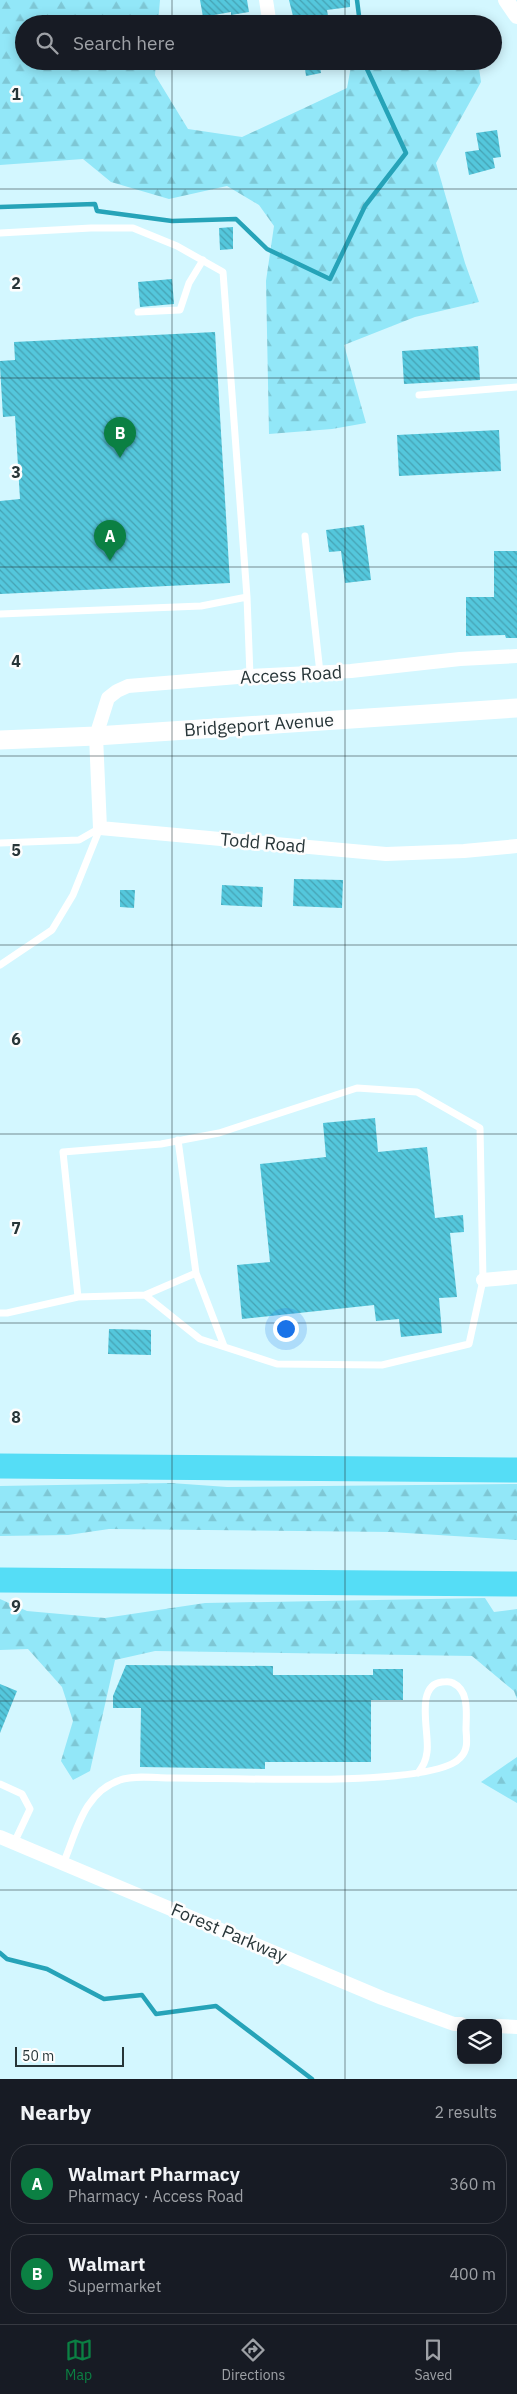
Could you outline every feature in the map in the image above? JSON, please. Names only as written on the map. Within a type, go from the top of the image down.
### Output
[{"type":"highway","points":[[0,1466],[517,1470]]},
{"type":"highway","points":[[0,1580],[517,1584]]},
{"type":"main road","name":"Bridgeport Avenue","points":[[0,740],[96,736],[517,708]]},
{"type":"street","points":[[266,0],[268,15]]},
{"type":"street","points":[[506,0],[517,15]]},
{"type":"street","name":"Access Road","points":[[96,736],[108,698],[116,691],[128,686],[250,676],[352,671],[460,659],[517,656]]},
{"type":"street","points":[[96,736],[100,828]]},
{"type":"street","name":"Todd Road","points":[[100,828],[386,854],[464,852],[517,846]]},
{"type":"street","points":[[484,1280],[517,1277]]},
{"type":"street","name":"Forest Parkway","points":[[0,1836],[382,1998],[457,2024]]},
{"type":"street","points":[[502,2026],[517,2027]]},
{"type":"lane","points":[[0,233],[91,228],[133,228],[203,260],[223,272],[248,597],[250,676]]},
{"type":"lane","points":[[138,312],[180,310],[189,284],[203,260]]},
{"type":"lane","points":[[419,395],[517,387]]},
{"type":"lane","points":[[305,536],[320,673]]},
{"type":"lane","points":[[0,614],[201,606],[248,597]]},
{"type":"lane","points":[[0,843],[80,840],[100,828]]},
{"type":"lane","points":[[0,965],[52,930],[73,895],[100,828]]},
{"type":"lane","points":[[78,1297],[63,1152],[161,1144],[219,1133],[357,1088],[417,1092],[480,1128],[484,1280],[469,1344],[382,1365],[277,1364],[200,1339],[145,1294]]},
{"type":"lane","points":[[178,1140],[196,1273],[224,1346]]},
{"type":"lane","points":[[0,1313],[78,1297],[145,1294],[196,1273]]},
{"type":"lane","points":[[63,1864],[88,1802],[103,1788],[122,1779],[200,1777],[353,1779],[418,1772],[444,1767],[459,1760],[467,1749],[465,1697],[460,1688],[451,1682],[439,1682],[430,1688],[425,1698],[428,1751],[425,1763],[418,1772]]},
{"type":"lane","points":[[0,1784],[22,1794],[30,1809],[14,1843]]},
{"type":"green space","points":[[0,0],[160,0],[159,15],[15,15],[15,70],[155,70],[155,75],[188,129],[242,137],[347,88],[350,70],[479,70],[481,82],[436,163],[465,263],[479,302],[415,317],[344,345],[366,423],[332,429],[269,434],[266,281],[274,226],[259,205],[227,186],[169,199],[111,182],[83,159],[0,165]]},
{"type":"green space","points":[[171,1483],[227,1487],[517,1484],[517,1540],[390,1532],[109,1529],[68,1535],[0,1536],[0,1486]]},
{"type":"green space","points":[[485,1598],[494,1612],[517,1609],[517,1699],[514,1691],[472,1656],[155,1651],[115,1660],[90,1771],[73,1780],[61,1761],[73,1721],[62,1687],[28,1649],[0,1650],[0,1599],[27,1611],[105,1618],[205,1603]]},
{"type":"green space","points":[[517,1757],[517,1803],[481,1782]]},
{"type":"building","points":[[200,0],[247,0],[249,12],[231,15],[231,12],[203,15]]},
{"type":"building","points":[[289,0],[350,0],[350,7],[327,10],[328,15],[293,15]]},
{"type":"building","points":[[305,70],[320,70],[321,73],[306,76]]},
{"type":"building","points":[[497,130],[501,157],[493,158],[495,168],[469,175],[465,152],[479,150],[476,133]]},
{"type":"building","points":[[233,227],[233,249],[220,250],[219,228]]},
{"type":"building","points":[[172,279],[174,304],[140,307],[138,282]]},
{"type":"building","points":[[215,332],[230,583],[0,594],[0,501],[20,499],[15,416],[3,417],[0,366],[0,361],[15,360],[14,342]]},
{"type":"building","points":[[478,346],[480,380],[404,384],[402,351]]},
{"type":"building","points":[[499,430],[501,471],[399,476],[397,435]]},
{"type":"building","points":[[364,525],[371,580],[345,583],[341,551],[329,552],[326,530]]},
{"type":"building","points":[[494,551],[517,551],[517,638],[506,638],[505,635],[466,636],[466,597],[494,597]]},
{"type":"building","points":[[294,879],[343,880],[342,908],[293,906]]},
{"type":"building","points":[[222,885],[263,887],[262,907],[221,905]]},
{"type":"building","points":[[120,890],[135,890],[134,908],[120,907]]},
{"type":"building","points":[[375,1118],[378,1152],[427,1147],[435,1218],[463,1215],[464,1232],[450,1233],[457,1297],[439,1298],[442,1333],[401,1337],[399,1319],[376,1321],[374,1305],[242,1319],[237,1265],[270,1262],[260,1164],[326,1157],[323,1123]]},
{"type":"building","points":[[109,1329],[151,1330],[151,1355],[108,1354]]},
{"type":"building","points":[[126,1665],[273,1666],[273,1675],[373,1675],[373,1669],[403,1669],[403,1700],[371,1700],[371,1762],[265,1762],[265,1769],[140,1767],[141,1708],[113,1708],[113,1696]]},
{"type":"building","points":[[0,1684],[17,1691],[0,1733]]},
{"type":"waterway","points":[[357,0],[359,15]]},
{"type":"waterway","points":[[0,207],[95,204],[97,211],[172,221],[236,219],[267,249],[330,279],[365,206],[406,153],[367,70]]},
{"type":"waterway","points":[[0,1953],[7,1959],[47,1969],[104,1999],[142,1995],[156,2014],[216,2006],[312,2079]]},
{"type":"place","name":"Walmart","points":[[120,458]]},
{"type":"place","name":"Walmart Pharmacy","points":[[110,561]]}]
